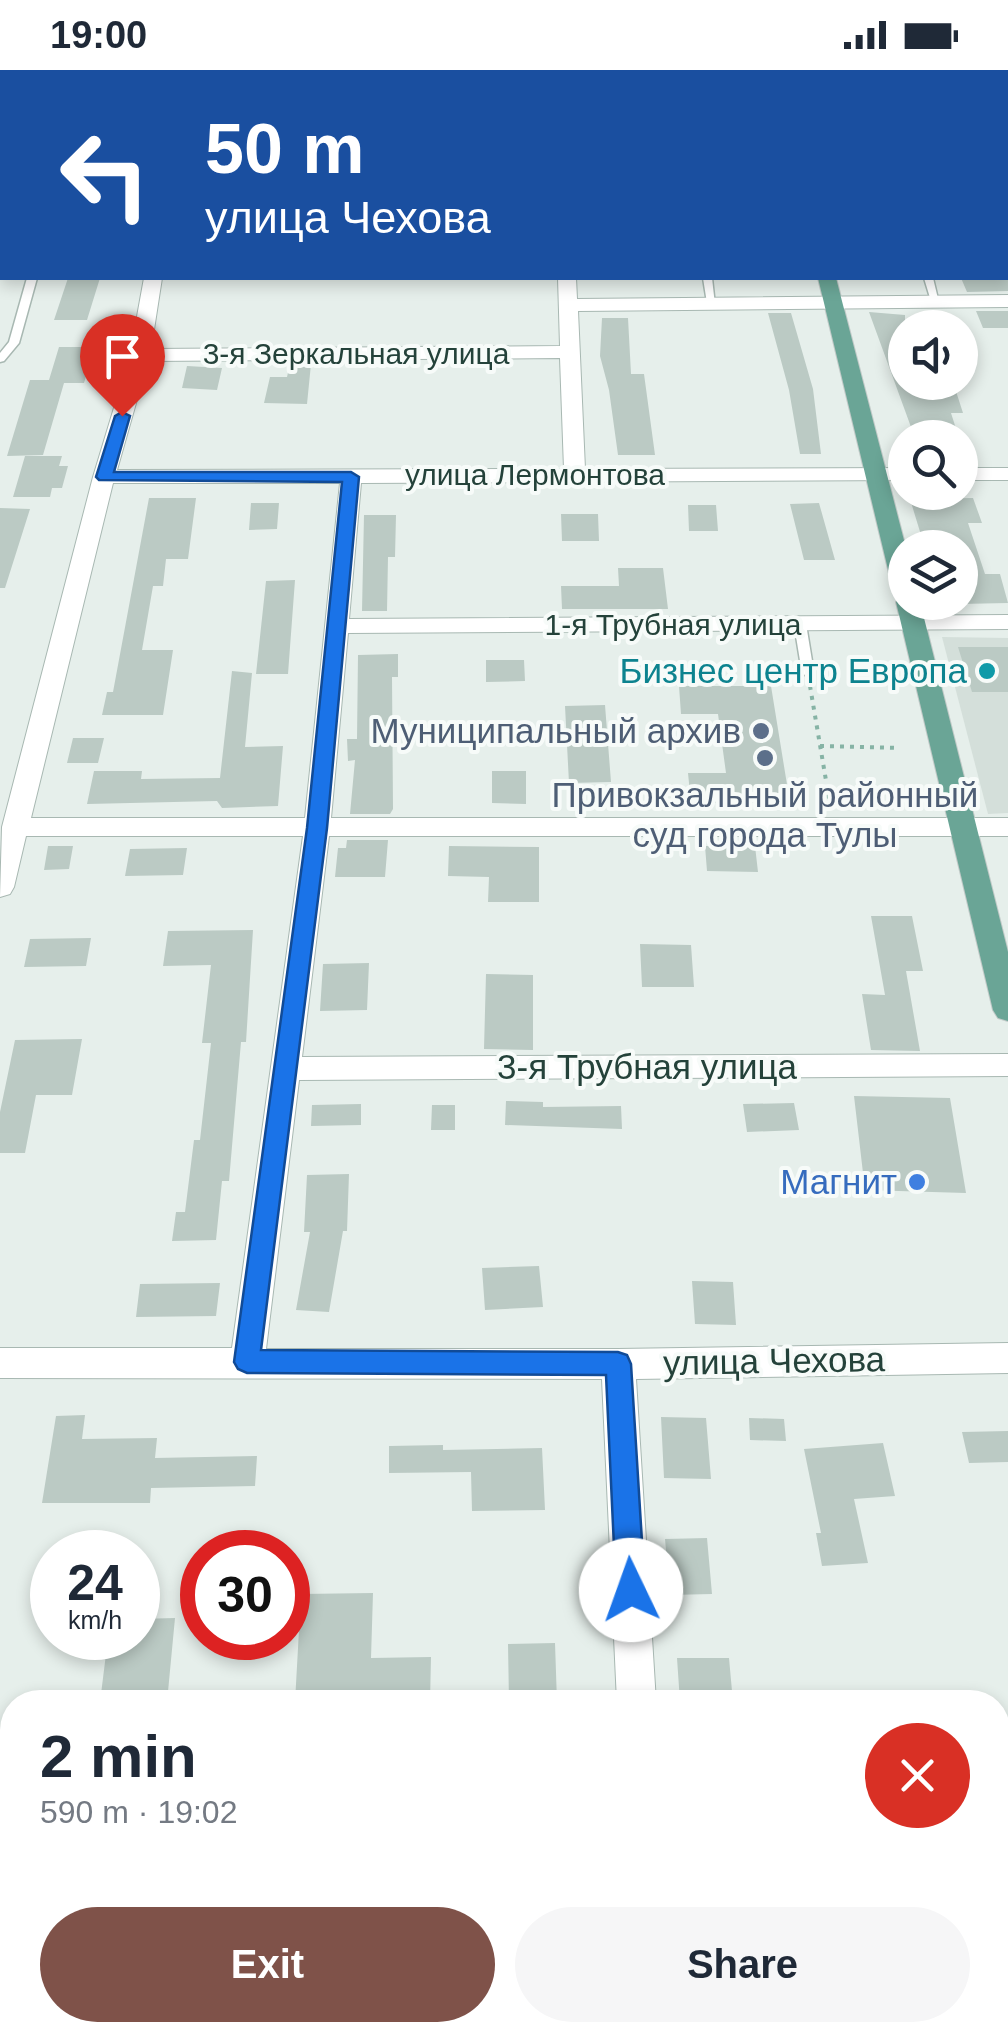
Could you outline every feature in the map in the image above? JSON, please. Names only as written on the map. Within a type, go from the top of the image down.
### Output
[{"type":"main road","points":[[828,280],[889,530]]},
{"type":"main road","points":[[913,620],[1008,1010]]},
{"type":"street","points":[[0,887],[104,477],[140,355],[153,280]]},
{"type":"street","points":[[567,280],[575,475]]},
{"type":"street","points":[[570,305],[1008,301]]},
{"type":"street","name":"3-я Зеркальная улица","points":[[140,355],[572,352]]},
{"type":"street","name":"улица Лермонтова","points":[[104,477],[888,474]]},
{"type":"street","points":[[978,474],[1008,474]]},
{"type":"street","points":[[247,1362],[317,828],[351,477]]},
{"type":"street","name":"1-я Трубная улица","points":[[338,626],[800,624],[888,615]]},
{"type":"street","name":"1-я Трубная улица","points":[[978,619],[1008,622]]},
{"type":"street","points":[[16,827],[1008,827]]},
{"type":"street","name":"3-я Трубная улица","points":[[286,1069],[1008,1065]]},
{"type":"street","name":"улица Чехова","points":[[0,1363],[618,1364],[1008,1358]]},
{"type":"street","points":[[618,1364],[636,1690]]},
{"type":"lane","points":[[0,358],[14,343],[31,280]]},
{"type":"lane","points":[[707,280],[712,303]]},
{"type":"lane","points":[[929,280],[936,301]]},
{"type":"lane","points":[[800,624],[808,674]]},
{"type":"path","points":[[808,674],[834,828]]},
{"type":"path","points":[[820,746],[899,748]]},
{"type":"shaded area","points":[[942,637],[1008,638],[1008,813],[988,814]]},
{"type":"building","points":[[67,280],[99,280],[87,320],[54,320]]},
{"type":"building","points":[[962,280],[1008,280],[1008,291],[967,292]]},
{"type":"building","points":[[978,311],[1008,311],[1008,328],[983,328]]},
{"type":"building","points":[[869,312],[888,314],[888,364]]},
{"type":"building","points":[[768,313],[791,313],[813,389],[821,454],[800,454],[789,390]]},
{"type":"building","points":[[602,318],[628,318],[631,374],[644,374],[655,455],[618,455],[600,356]]},
{"type":"building","points":[[59,347],[95,347],[84,383],[64,383],[43,455],[7,456],[30,380],[49,380]]},
{"type":"building","points":[[290,364],[311,364],[307,404],[264,403],[270,377],[287,377]]},
{"type":"building","points":[[187,366],[222,368],[217,390],[182,388]]},
{"type":"building","points":[[901,400],[959,400],[963,413],[951,413],[953,420],[908,420]]},
{"type":"building","points":[[25,456],[62,456],[59,466],[68,466],[62,488],[52,488],[50,497],[13,497]]},
{"type":"building","points":[[149,498],[196,498],[188,559],[166,559],[163,586],[153,586],[142,650],[173,650],[163,715],[102,715],[107,692],[113,692]]},
{"type":"building","points":[[251,503],[279,503],[277,529],[249,530]]},
{"type":"building","points":[[819,503],[835,560],[804,560],[790,504]]},
{"type":"building","points":[[688,505],[716,505],[718,531],[689,531]]},
{"type":"building","points":[[0,508],[30,509],[5,588],[0,588]]},
{"type":"building","points":[[913,510],[977,510],[982,523],[968,523],[970,530],[919,530]]},
{"type":"building","points":[[561,514],[598,514],[599,541],[562,541]]},
{"type":"building","points":[[364,515],[396,515],[395,557],[388,557],[387,611],[362,611]]},
{"type":"building","points":[[978,553],[985,574],[1000,574],[1008,603],[978,604]]},
{"type":"building","points":[[618,568],[663,568],[668,609],[562,609],[561,586],[619,586]]},
{"type":"building","points":[[295,580],[288,674],[256,674],[266,581]]},
{"type":"building","name":"Бизнес центр Европа","points":[[958,647],[1008,647],[1008,692],[972,692]]},
{"type":"building","points":[[398,654],[398,677],[392,677],[393,809],[390,814],[350,814],[355,760],[348,761],[347,739],[357,739],[358,655]]},
{"type":"building","points":[[486,660],[524,660],[525,681],[486,682]]},
{"type":"building","points":[[232,671],[252,673],[245,747],[283,746],[278,806],[222,808],[217,801],[87,804],[94,771],[142,771],[141,779],[220,778]]},
{"type":"building","points":[[679,686],[771,686],[790,803],[691,803],[688,773],[726,773],[718,714],[681,714]]},
{"type":"building","points":[[605,705],[611,782],[569,783],[565,706]]},
{"type":"building","points":[[73,738],[104,738],[98,763],[67,763]]},
{"type":"building","points":[[492,771],[526,771],[526,804],[492,803]]},
{"type":"building","points":[[347,840],[388,840],[385,877],[335,877],[338,848],[346,848]]},
{"type":"building","points":[[48,846],[73,846],[69,869],[44,870]]},
{"type":"building","points":[[449,846],[539,847],[539,902],[488,902],[489,877],[448,876]]},
{"type":"building","points":[[705,846],[755,846],[758,872],[707,871]]},
{"type":"building","points":[[187,848],[183,875],[125,876],[130,849]]},
{"type":"building","points":[[871,916],[912,916],[923,971],[906,971],[920,1051],[871,1050],[862,994],[885,995]]},
{"type":"building","points":[[253,930],[246,1042],[241,1042],[229,1181],[222,1181],[216,1240],[172,1241],[176,1212],[185,1212],[194,1140],[200,1140],[211,1043],[202,1043],[211,965],[163,966],[168,931]]},
{"type":"building","points":[[91,938],[86,966],[24,967],[30,939]]},
{"type":"building","points":[[640,944],[691,945],[694,987],[642,987]]},
{"type":"building","points":[[369,963],[367,1010],[320,1011],[323,964]]},
{"type":"building","points":[[486,974],[533,975],[533,1050],[484,1049]]},
{"type":"building","points":[[82,1039],[72,1095],[36,1095],[25,1153],[0,1153],[0,1112],[15,1040]]},
{"type":"building","points":[[854,1096],[950,1098],[966,1193],[865,1190]]},
{"type":"building","points":[[506,1101],[543,1102],[543,1107],[621,1106],[622,1129],[505,1125]]},
{"type":"building","points":[[794,1103],[799,1130],[747,1132],[743,1104]]},
{"type":"building","points":[[361,1104],[361,1125],[311,1126],[312,1105]]},
{"type":"building","points":[[432,1105],[455,1105],[455,1130],[431,1130]]},
{"type":"building","points":[[349,1174],[347,1231],[343,1231],[329,1312],[296,1310],[310,1232],[304,1232],[307,1175]]},
{"type":"building","points":[[539,1266],[543,1307],[485,1310],[482,1268]]},
{"type":"building","points":[[692,1281],[733,1282],[736,1325],[695,1324]]},
{"type":"building","points":[[220,1283],[216,1316],[136,1317],[140,1284]]},
{"type":"building","points":[[85,1415],[82,1439],[157,1438],[155,1458],[257,1456],[255,1486],[151,1488],[150,1503],[42,1503],[56,1416]]},
{"type":"building","points":[[661,1417],[706,1418],[711,1479],[664,1478]]},
{"type":"building","points":[[749,1418],[784,1419],[786,1441],[750,1440]]},
{"type":"building","points":[[1008,1431],[1008,1462],[969,1463],[962,1432]]},
{"type":"building","points":[[883,1443],[895,1496],[854,1499],[868,1563],[822,1566],[816,1533],[821,1533],[804,1449]]},
{"type":"building","points":[[443,1445],[443,1450],[542,1448],[545,1510],[472,1511],[471,1472],[389,1473],[389,1446]]},
{"type":"building","points":[[707,1538],[712,1594],[670,1595],[665,1539]]},
{"type":"building","points":[[373,1593],[371,1658],[431,1657],[430,1690],[296,1690],[297,1660],[310,1660],[310,1594]]},
{"type":"building","points":[[160,1618],[175,1618],[168,1690],[102,1690],[105,1660],[160,1660]]},
{"type":"building","points":[[555,1643],[557,1690],[509,1690],[508,1644]]},
{"type":"building","points":[[677,1658],[729,1658],[732,1690],[679,1690]]},
{"type":"place","name":"Бизнес центр Европа","points":[[987,671]]},
{"type":"place","name":"Муниципальный архив","points":[[761,731]]},
{"type":"place","name":"Привокзальный районный суд города Тулы","points":[[765,758]]},
{"type":"place","name":"Магнит","points":[[917,1182]]},
{"type":"route","points":[[122,416],[104,477],[351,477],[317,828],[247,1362],[618,1364],[631,1590]]}]
